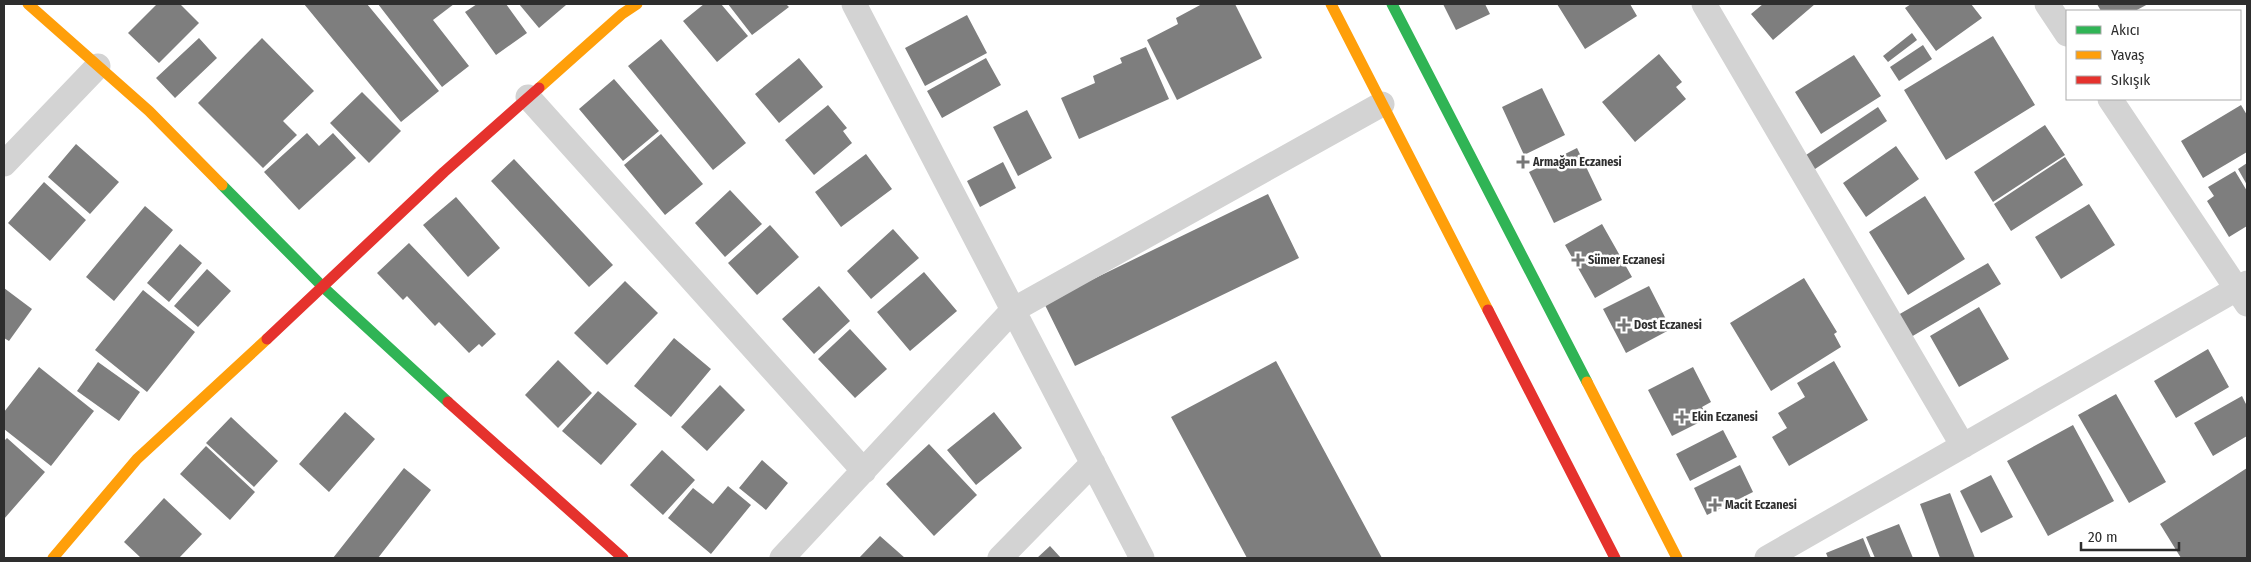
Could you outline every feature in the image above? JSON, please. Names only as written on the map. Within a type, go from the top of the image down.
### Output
[{"type":"street","points":[[28,4],[149,111],[323,287],[512,461],[623,558]]},
{"type":"street","points":[[53,558],[138,458],[444,172],[622,14],[637,4]]},
{"type":"street","points":[[854,4],[1142,558]]},
{"type":"street","points":[[1331,4],[1615,558]]},
{"type":"street","points":[[1392,4],[1677,558]]},
{"type":"street","points":[[1704,4],[1963,446]]},
{"type":"street","points":[[2047,4],[2066,32]]},
{"type":"street","points":[[4,164],[98,66]]},
{"type":"street","points":[[528,97],[864,471]]},
{"type":"street","points":[[1767,558],[1963,446],[2244,292],[2111,100]]},
{"type":"street","points":[[782,558],[1013,310],[1382,104]]},
{"type":"street","points":[[1000,558],[1094,463]]},
{"type":"building","points":[[157,4],[180,4],[199,23],[159,63],[128,33]]},
{"type":"building","points":[[304,4],[367,4],[439,91],[401,122]]},
{"type":"building","points":[[378,4],[454,4],[433,20],[469,66],[442,87]]},
{"type":"building","points":[[477,4],[506,4],[527,33],[496,55],[465,12]]},
{"type":"building","points":[[519,4],[565,4],[566,5],[539,28]]},
{"type":"building","points":[[704,4],[721,4],[748,36],[717,62],[683,21]]},
{"type":"building","points":[[728,4],[786,4],[789,7],[752,35]]},
{"type":"building","points":[[1202,4],[1235,4],[1262,58],[1177,100],[1147,40],[1178,24],[1176,18]]},
{"type":"building","points":[[1443,4],[1485,4],[1490,14],[1456,30]]},
{"type":"building","points":[[1557,4],[1630,4],[1637,16],[1585,49]]},
{"type":"building","points":[[1763,4],[1815,4],[1773,40],[1751,14]]},
{"type":"building","points":[[1911,4],[1971,4],[1982,18],[1936,51],[1905,8]]},
{"type":"building","points":[[2097,4],[2148,4],[2137,10],[2100,10]]},
{"type":"building","points":[[967,15],[987,53],[925,86],[905,48]]},
{"type":"building","points":[[1912,33],[1917,40],[1888,62],[1883,56]]},
{"type":"building","points":[[1993,36],[2035,105],[1946,160],[1904,90]]},
{"type":"building","points":[[199,38],[217,58],[175,98],[156,78]]},
{"type":"building","points":[[262,38],[314,91],[283,121],[297,135],[263,168],[198,103]]},
{"type":"building","points":[[661,39],[746,143],[713,170],[628,66]]},
{"type":"building","points":[[1923,45],[1932,59],[1899,81],[1890,67]]},
{"type":"building","points":[[1146,47],[1169,99],[1079,139],[1061,98],[1095,83],[1093,76],[1122,63],[1120,58]]},
{"type":"building","points":[[1659,54],[1682,82],[1676,87],[1686,99],[1635,142],[1602,102]]},
{"type":"building","points":[[1854,55],[1881,96],[1821,134],[1795,92]]},
{"type":"building","points":[[799,58],[823,87],[779,123],[755,94]]},
{"type":"building","points":[[986,58],[1001,85],[942,118],[927,91]]},
{"type":"building","points":[[614,79],[659,131],[623,161],[579,109]]},
{"type":"building","points":[[1542,88],[1565,135],[1524,155],[1502,107]]},
{"type":"building","points":[[362,92],[401,131],[369,163],[330,123]]},
{"type":"building","points":[[828,105],[847,128],[843,131],[852,143],[814,175],[785,140]]},
{"type":"building","points":[[2241,105],[2247,115],[2247,152],[2203,178],[2181,141]]},
{"type":"building","points":[[1878,107],[1887,121],[1812,171],[1803,157]]},
{"type":"building","points":[[1027,110],[1052,158],[1018,176],[993,127]]},
{"type":"building","points":[[2045,125],[2065,155],[1993,202],[1974,172]]},
{"type":"building","points":[[307,133],[319,146],[333,133],[356,158],[299,210],[264,172]]},
{"type":"building","points":[[661,134],[703,184],[665,215],[624,165]]},
{"type":"building","points":[[76,144],[119,182],[90,214],[48,177]]},
{"type":"building","points":[[1896,146],[1919,179],[1866,217],[1843,183]]},
{"type":"building","points":[[1577,148],[1602,200],[1554,223],[1529,172]]},
{"type":"building","points":[[866,154],[892,189],[841,227],[815,192]]},
{"type":"building","points":[[2065,157],[2083,185],[2011,231],[1994,204]]},
{"type":"building","points":[[514,159],[613,265],[589,287],[491,181]]},
{"type":"building","points":[[1003,162],[1016,188],[980,207],[967,181]]},
{"type":"building","points":[[2247,163],[2247,185],[2238,169]]},
{"type":"building","points":[[2235,171],[2247,191],[2247,226],[2229,237],[2207,201],[2214,196],[2208,187]]},
{"type":"building","points":[[44,182],[86,220],[50,261],[8,223]]},
{"type":"building","points":[[730,190],[762,224],[725,257],[695,223]]},
{"type":"building","points":[[1268,194],[1299,258],[1075,366],[1044,303]]},
{"type":"building","points":[[1925,196],[1965,259],[1908,295],[1869,232]]},
{"type":"building","points":[[456,197],[500,248],[468,277],[423,225]]},
{"type":"building","points":[[2089,204],[2115,245],[2061,279],[2035,237]]},
{"type":"building","points":[[145,206],[173,230],[114,301],[86,277]]},
{"type":"building","points":[[1602,224],[1632,277],[1595,298],[1565,245]]},
{"type":"building","points":[[770,225],[799,257],[757,295],[728,263]]},
{"type":"building","points":[[893,229],[919,258],[871,299],[847,271]]},
{"type":"building","points":[[409,243],[496,334],[482,347],[479,344],[469,353],[439,322],[435,326],[407,296],[403,300],[377,273]]},
{"type":"building","points":[[180,244],[202,263],[169,302],[147,283]]},
{"type":"building","points":[[1988,263],[2001,284],[1911,337],[1898,315]]},
{"type":"building","points":[[207,269],[231,291],[198,327],[174,306]]},
{"type":"building","points":[[924,272],[957,311],[910,351],[877,312]]},
{"type":"building","points":[[1804,278],[1837,332],[1834,334],[1841,347],[1771,391],[1730,323]]},
{"type":"building","points":[[625,281],[658,313],[607,365],[574,333]]},
{"type":"building","points":[[819,286],[850,321],[814,354],[782,319]]},
{"type":"building","points":[[1649,286],[1671,329],[1626,353],[1603,309]]},
{"type":"building","points":[[4,288],[32,309],[9,341],[4,338]]},
{"type":"building","points":[[143,290],[195,332],[147,392],[95,350]]},
{"type":"building","points":[[1979,307],[2009,359],[1959,387],[1930,336]]},
{"type":"building","points":[[850,329],[887,369],[855,398],[818,359]]},
{"type":"building","points":[[674,338],[711,369],[671,417],[634,386]]},
{"type":"building","points":[[2208,349],[2229,387],[2176,418],[2154,381]]},
{"type":"building","points":[[558,360],[592,393],[558,428],[525,395]]},
{"type":"building","points":[[1276,361],[1382,558],[1247,558],[1171,417]]},
{"type":"building","points":[[1834,361],[1868,420],[1789,466],[1772,437],[1787,428],[1778,413],[1805,397],[1797,383]]},
{"type":"building","points":[[98,362],[140,392],[119,421],[77,391]]},
{"type":"building","points":[[39,367],[94,411],[51,466],[4,429],[4,412]]},
{"type":"building","points":[[1693,367],[1711,402],[1702,407],[1708,418],[1672,436],[1648,390]]},
{"type":"building","points":[[720,385],[745,410],[707,451],[681,427]]},
{"type":"building","points":[[598,391],[637,424],[601,465],[562,431]]},
{"type":"building","points":[[2116,394],[2166,482],[2129,503],[2078,415]]},
{"type":"building","points":[[2242,396],[2247,406],[2247,436],[2213,456],[2194,423]]},
{"type":"building","points":[[345,412],[375,439],[329,492],[299,464]]},
{"type":"building","points":[[994,412],[1022,448],[976,485],[947,450]]},
{"type":"building","points":[[231,417],[278,461],[254,487],[206,443]]},
{"type":"building","points":[[2073,425],[2114,501],[2048,536],[2007,461]]},
{"type":"building","points":[[1723,430],[1737,457],[1690,481],[1676,454]]},
{"type":"building","points":[[7,438],[45,472],[4,519],[4,441]]},
{"type":"building","points":[[929,444],[977,495],[934,536],[886,484]]},
{"type":"building","points":[[206,446],[255,492],[230,520],[180,474]]},
{"type":"building","points":[[662,450],[695,480],[663,515],[630,485]]},
{"type":"building","points":[[762,460],[788,483],[766,510],[739,488]]},
{"type":"building","points":[[1740,465],[1753,492],[1707,515],[1694,488]]},
{"type":"building","points":[[404,468],[431,490],[378,558],[333,558]]},
{"type":"building","points":[[2247,468],[2247,558],[2181,558],[2160,524]]},
{"type":"building","points":[[1991,475],[2013,517],[1981,533],[1960,491]]},
{"type":"building","points":[[728,486],[751,505],[711,554],[668,518],[693,488],[713,504]]},
{"type":"building","points":[[1950,493],[1975,558],[1940,558],[1920,504]]},
{"type":"building","points":[[164,498],[202,534],[179,558],[141,558],[124,542]]},
{"type":"building","points":[[1899,524],[1913,558],[1875,558],[1866,537]]},
{"type":"building","points":[[880,536],[905,558],[859,558]]},
{"type":"building","points":[[1863,538],[1871,558],[1828,558],[1826,553]]},
{"type":"building","points":[[1050,546],[1061,558],[1037,558]]},
{"type":"traffic: fast","points":[[1392,4],[1587,382]]},
{"type":"traffic: fast","points":[[222,185],[323,287],[448,402]]},
{"type":"traffic: slow","points":[[28,4],[149,111],[222,185]]},
{"type":"traffic: slow","points":[[539,88],[622,14],[637,4]]},
{"type":"traffic: slow","points":[[1331,4],[1488,310]]},
{"type":"traffic: slow","points":[[53,558],[137,459],[267,339]]},
{"type":"traffic: slow","points":[[1587,382],[1677,558]]},
{"type":"traffic: jam","points":[[267,339],[444,172],[539,88]]},
{"type":"traffic: jam","points":[[1488,310],[1615,558]]},
{"type":"traffic: jam","points":[[448,402],[623,558]]},
{"type":"place","name":"Armağan Eczanesi","points":[[1523,162]]},
{"type":"place","name":"Sümer Eczanesi","points":[[1578,260]]},
{"type":"place","name":"Dost Eczanesi","points":[[1624,325]]},
{"type":"place","name":"Ekin Eczanesi","points":[[1682,417]]},
{"type":"place","name":"Macit Eczanesi","points":[[1715,505]]}]
